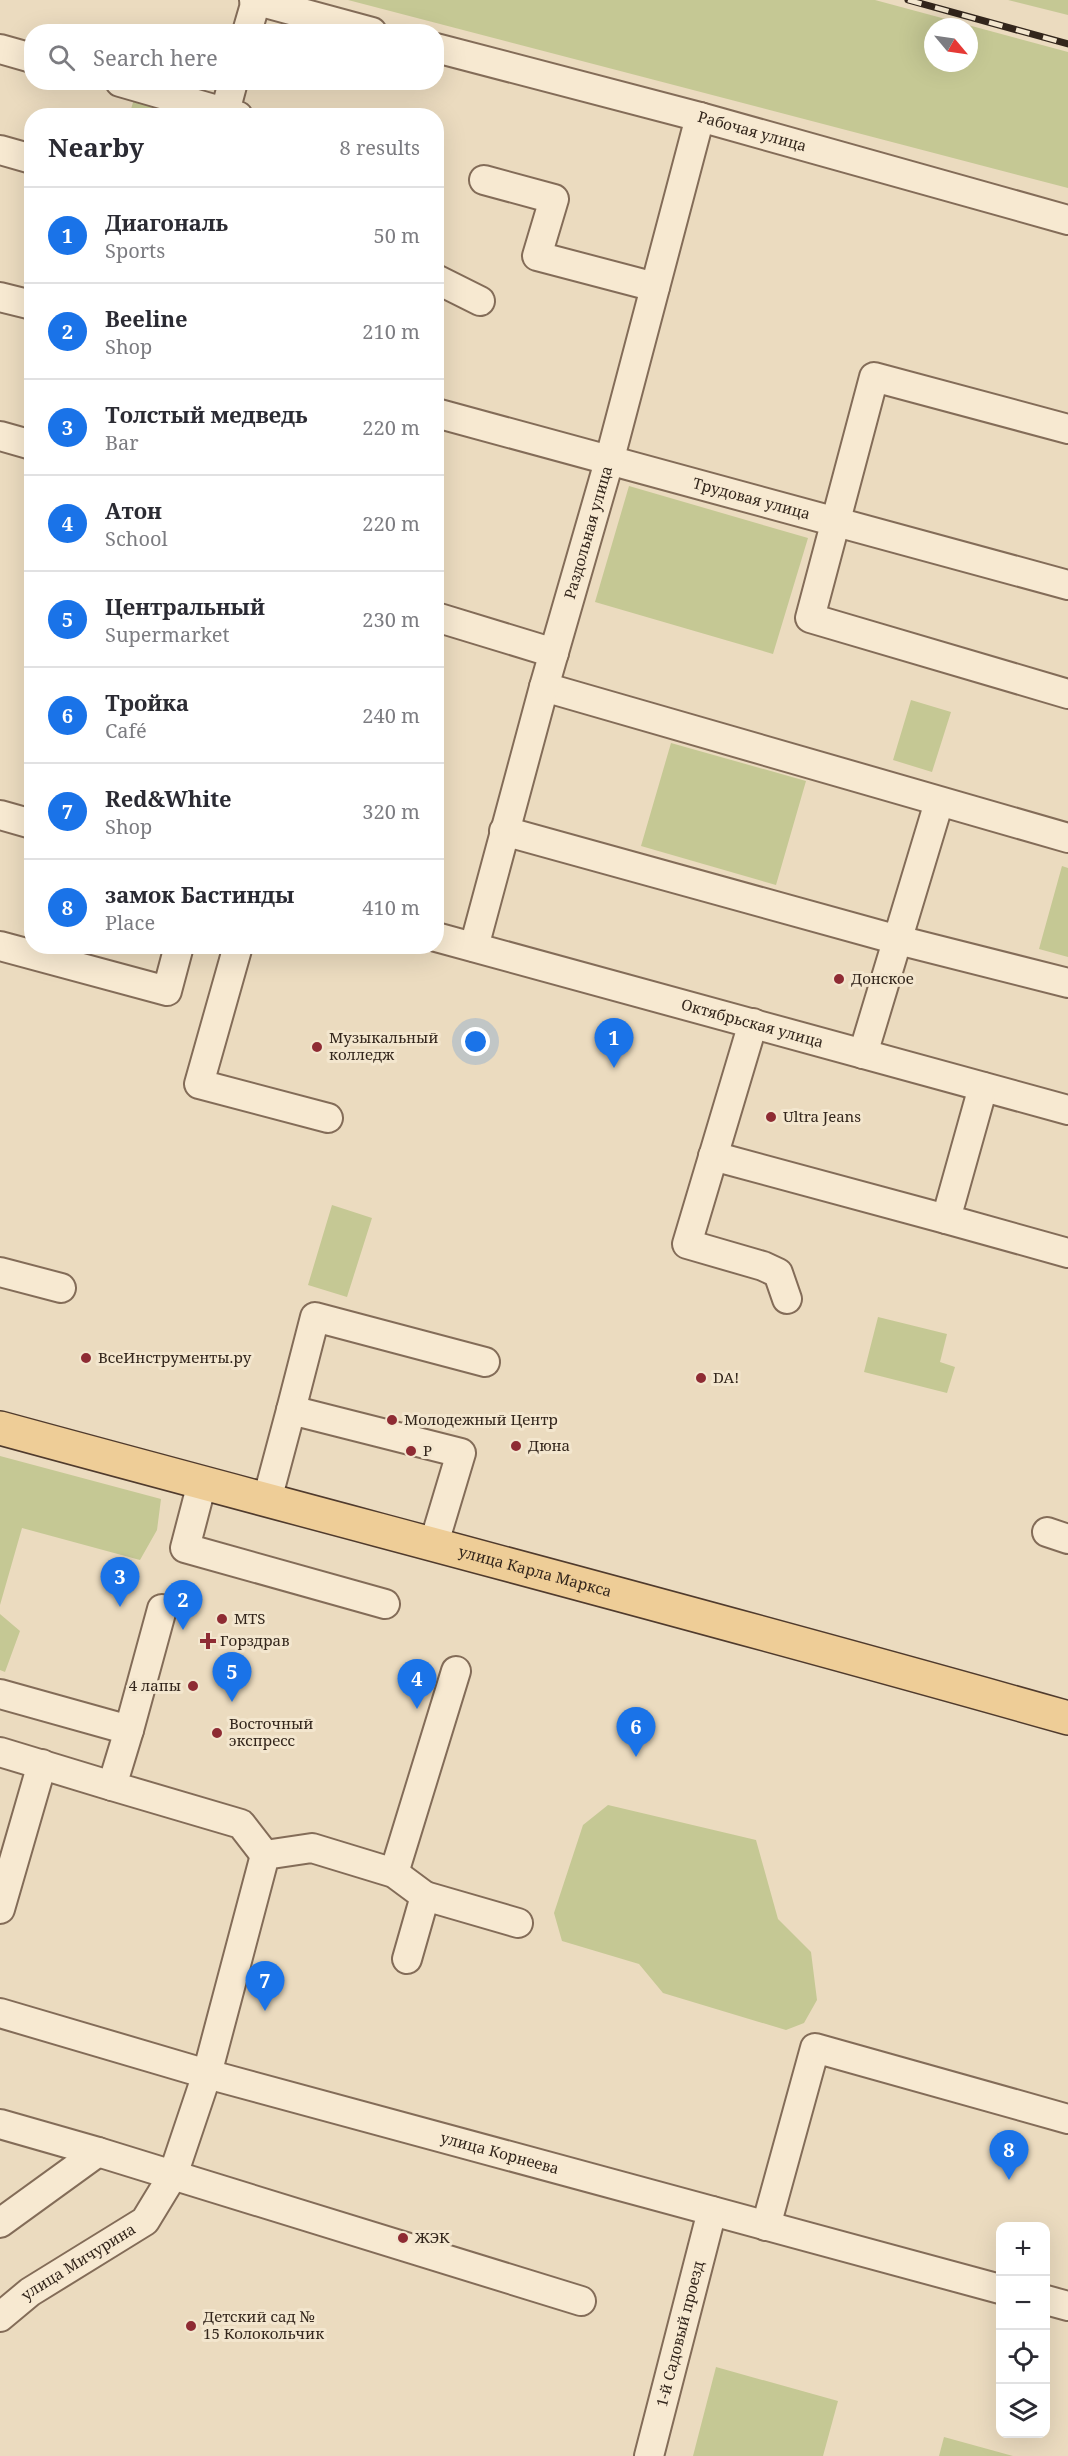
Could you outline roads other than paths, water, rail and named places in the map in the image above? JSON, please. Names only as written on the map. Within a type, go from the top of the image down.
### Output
[{"type":"main road","name":"улица Карла Маркса","points":[[0,1428],[404,1538],[434,1543],[1068,1718]]},
{"type":"street","points":[[249,24],[255,0],[343,24]]},
{"type":"street","points":[[0,49],[24,56]]},
{"type":"street","name":"Рабочая улица","points":[[444,50],[700,117],[1068,220]]},
{"type":"street","points":[[148,90],[211,108]]},
{"type":"street","points":[[232,108],[233,90]]},
{"type":"street","name":"Раздольная улица","points":[[474,947],[544,687],[610,458],[700,117]]},
{"type":"street","points":[[0,150],[24,157]]},
{"type":"street","points":[[484,180],[554,200],[537,256],[655,286]]},
{"type":"street","points":[[444,283],[480,301]]},
{"type":"street","points":[[0,297],[24,303]]},
{"type":"street","points":[[1068,429],[874,377],[810,618],[1068,694]]},
{"type":"street","name":"Трудовая улица","points":[[444,415],[610,458],[1068,585]]},
{"type":"street","points":[[0,436],[24,443]]},
{"type":"street","points":[[444,619],[554,653]]},
{"type":"street","points":[[544,687],[1068,838]]},
{"type":"street","points":[[863,1054],[939,802]]},
{"type":"street","points":[[0,815],[24,822]]},
{"type":"street","points":[[504,831],[898,940],[1068,984]]},
{"type":"street","name":"Октябрьская улица","points":[[444,939],[1068,1110]]},
{"type":"street","points":[[0,946],[24,952]]},
{"type":"street","points":[[30,954],[167,991],[177,954]]},
{"type":"street","points":[[236,954],[199,1084],[328,1118]]},
{"type":"street","points":[[753,1023],[687,1244],[752,1262],[778,1272],[787,1299]]},
{"type":"street","points":[[946,1220],[983,1087]]},
{"type":"street","points":[[713,1156],[1068,1253]]},
{"type":"street","points":[[0,1272],[61,1288]]},
{"type":"street","points":[[267,1500],[315,1317],[485,1362]]},
{"type":"street","points":[[291,1410],[461,1453],[434,1543]]},
{"type":"street","points":[[202,1483],[185,1548],[385,1604]]},
{"type":"street","points":[[112,1786],[162,1609]]},
{"type":"street","points":[[394,1873],[456,1671]]},
{"type":"street","points":[[0,1694],[129,1730]]},
{"type":"street","points":[[0,1752],[241,1824],[265,1855],[312,1848],[394,1873],[425,1896],[518,1923]]},
{"type":"street","points":[[0,1909],[10,1836],[42,1764]]},
{"type":"street","name":"улица Мичурина","points":[[0,2317],[30,2292],[145,2221],[173,2175],[207,2074],[265,1855]]},
{"type":"street","points":[[407,1959],[425,1896]]},
{"type":"street","name":"улица Корнеева","points":[[0,2013],[207,2074],[996,2288]]},
{"type":"street","points":[[766,2226],[815,2048],[1068,2119]]},
{"type":"street","points":[[0,2124],[98,2152],[580,2301]]},
{"type":"street","points":[[0,2223],[98,2152]]},
{"type":"street","name":"1-й Садовый проезд","points":[[649,2456],[712,2211]]},
{"type":"street","points":[[1050,2302],[1068,2306]]},
{"type":"railway","points":[[908,0],[1068,44]]},
{"type":"place","name":"Донское","points":[[839,979]]},
{"type":"place","name":"Музыкальный колледж","points":[[317,1047]]},
{"type":"place","name":"Диагональ","points":[[614,1068]]},
{"type":"place","name":"Ultra Jeans","points":[[771,1117]]},
{"type":"place","name":"ВсеИнструменты.ру","points":[[86,1358]]},
{"type":"place","name":"DA!","points":[[701,1378]]},
{"type":"place","name":"Молодежный Центр","points":[[392,1420]]},
{"type":"place","name":"Дюна","points":[[516,1446]]},
{"type":"place","name":"P","points":[[411,1451]]},
{"type":"place","name":"Толстый медведь","points":[[120,1607]]},
{"type":"place","name":"MTS","points":[[222,1619]]},
{"type":"place","name":"Beeline","points":[[183,1630]]},
{"type":"place","name":"Горздрав","points":[[208,1641]]},
{"type":"place","name":"4 лапы","points":[[193,1686]]},
{"type":"place","name":"Центральный","points":[[232,1702]]},
{"type":"place","name":"Атон","points":[[417,1709]]},
{"type":"place","name":"Восточный экспресс","points":[[217,1733]]},
{"type":"place","name":"Тройка","points":[[636,1757]]},
{"type":"place","name":"Red&White","points":[[265,2011]]},
{"type":"place","name":"замок Бастинды","points":[[1009,2180]]},
{"type":"place","name":"ЖЭК","points":[[403,2238]]},
{"type":"place","name":"Детский сад № 15 Колокольчик","points":[[191,2326]]}]
